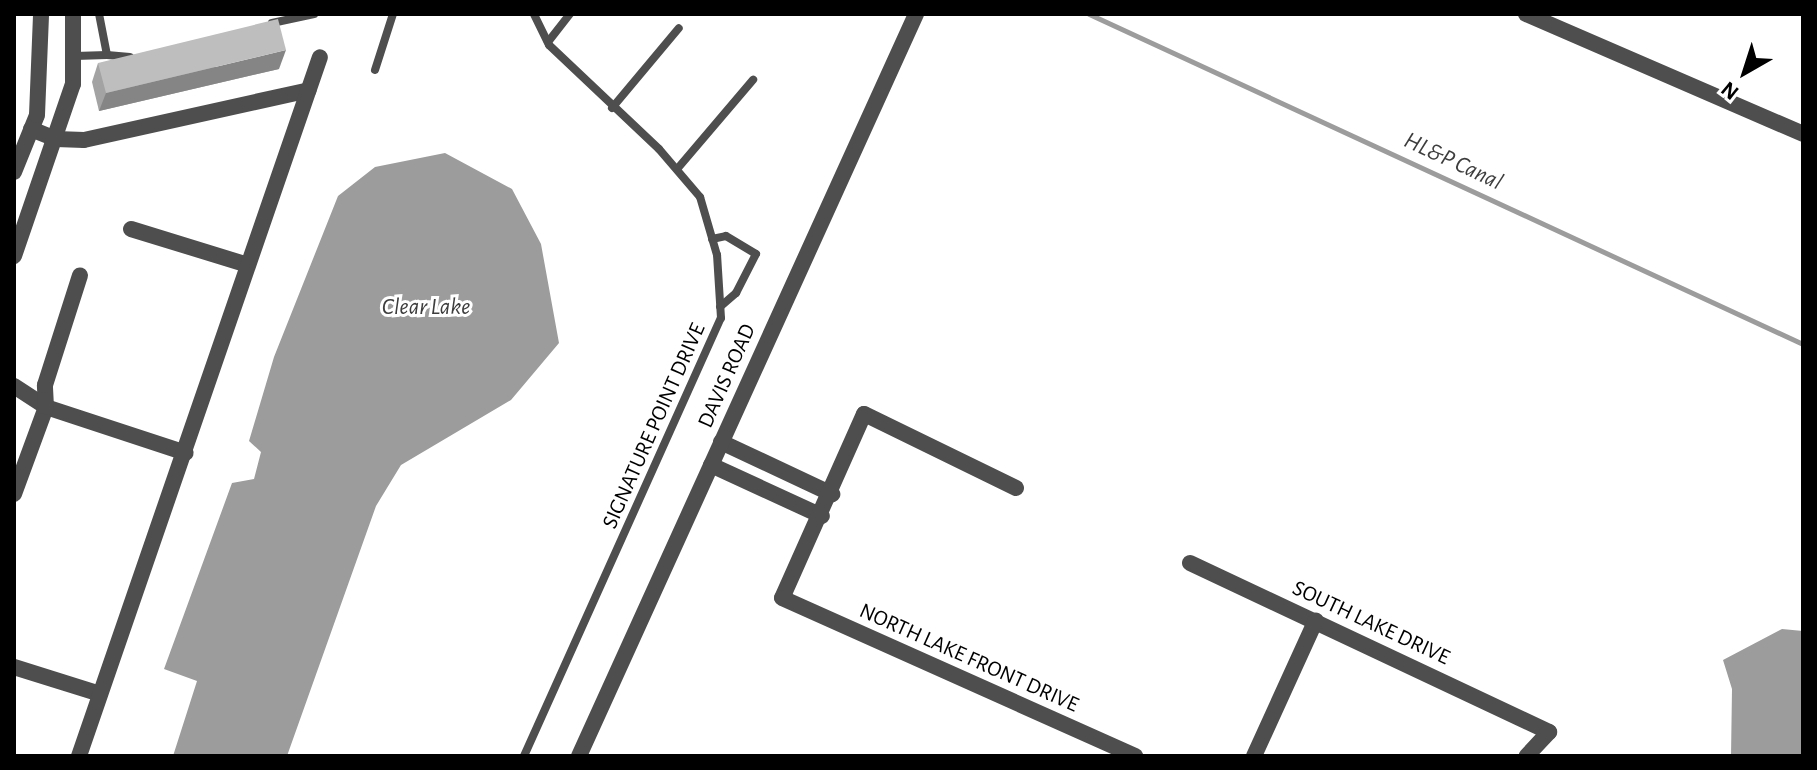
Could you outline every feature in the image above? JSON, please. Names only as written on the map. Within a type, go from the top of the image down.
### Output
[{"type":"street","points":[[14,172],[31,129],[42,71],[41,14]]},
{"type":"street","points":[[14,256],[73,84],[73,14]]},
{"type":"street","name":"DAVIS ROAD","points":[[579,756],[916,14]]},
{"type":"street","points":[[1526,14],[1803,134]]},
{"type":"street","points":[[79,756],[320,57]]},
{"type":"street","points":[[31,129],[56,139],[84,140],[309,90]]},
{"type":"street","points":[[131,229],[248,265]]},
{"type":"street","points":[[14,494],[46,407],[45,385],[80,275]]},
{"type":"street","points":[[16,392],[46,407],[186,453]]},
{"type":"street","points":[[711,465],[822,516],[864,414],[1016,488]]},
{"type":"street","points":[[721,442],[832,494]]},
{"type":"street","name":"NORTH LAKE FRONT DRIVE","points":[[822,516],[786,599],[1135,756]]},
{"type":"street","name":"SOUTH LAKE DRIVE","points":[[1190,563],[1549,732],[1527,756]]},
{"type":"street","points":[[1254,756],[1316,620]]},
{"type":"street","points":[[14,667],[100,694]]},
{"type":"lane","points":[[99,14],[107,55]]},
{"type":"lane","points":[[257,27],[314,14]]},
{"type":"lane","points":[[375,70],[393,14]]},
{"type":"lane","name":"SIGNATURE POINT DRIVE","points":[[524,756],[721,318],[712,239],[700,197],[678,168],[612,108],[548,42],[534,14]]},
{"type":"lane","points":[[548,42],[570,14]]},
{"type":"lane","points":[[612,108],[679,28]]},
{"type":"lane","points":[[75,56],[137,55]]},
{"type":"lane","points":[[678,168],[753,80]]},
{"type":"lane","points":[[712,239],[726,236],[756,254],[736,293],[720,307]]},
{"type":"water","name":"Clear Lake","points":[[445,153],[512,189],[541,244],[559,343],[511,400],[401,465],[376,506],[287,756],[173,756],[197,681],[164,669],[232,483],[254,479],[261,452],[249,441],[274,357],[338,196],[375,167]]},
{"type":"water","points":[[1782,629],[1803,631],[1803,756],[1731,756],[1732,689],[1723,660]]},
{"type":"building","points":[[278,19],[286,50],[106,93],[98,63]]},
{"type":"waterway","name":"HL&P Canal","points":[[1089,14],[1803,344]]}]
